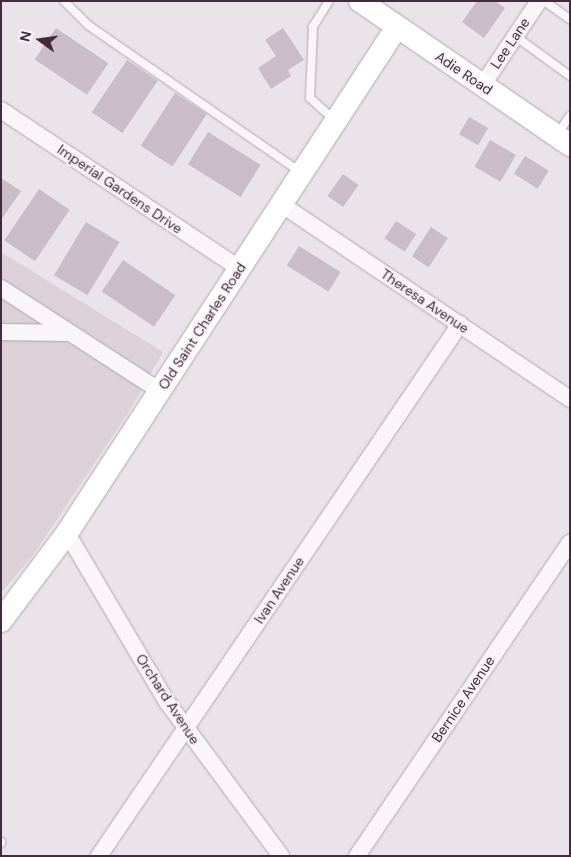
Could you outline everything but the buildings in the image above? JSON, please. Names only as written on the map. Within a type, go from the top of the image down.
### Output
[{"type":"street","name":"Adie Road","points":[[360,1],[563,140]]},
{"type":"street","name":"Lee Lane","points":[[482,86],[539,1]]},
{"type":"street","name":"Old Saint Charles Road","points":[[1,621],[67,533],[397,27]]},
{"type":"street","name":"Imperial Gardens Drive","points":[[1,110],[239,268]]},
{"type":"street","name":"Theresa Avenue","points":[[281,204],[570,399]]},
{"type":"street","points":[[1,288],[160,391]]},
{"type":"street","name":"Ivan Avenue","points":[[99,856],[460,324]]},
{"type":"street","points":[[1,332],[70,333]]},
{"type":"street","name":"Orchard Avenue","points":[[67,533],[185,729],[281,856]]},
{"type":"street","name":"Bernice Avenue","points":[[357,856],[570,542]]},
{"type":"lane","points":[[64,1],[88,25],[301,172]]},
{"type":"lane","points":[[329,1],[313,27],[310,98],[335,121]]},
{"type":"lane","points":[[544,1],[570,20]]},
{"type":"lane","points":[[515,36],[570,76]]},
{"type":"lane","points":[[563,140],[570,116]]},
{"type":"shaded area","points":[[1,252],[163,352],[128,413],[34,554],[1,593]]}]
